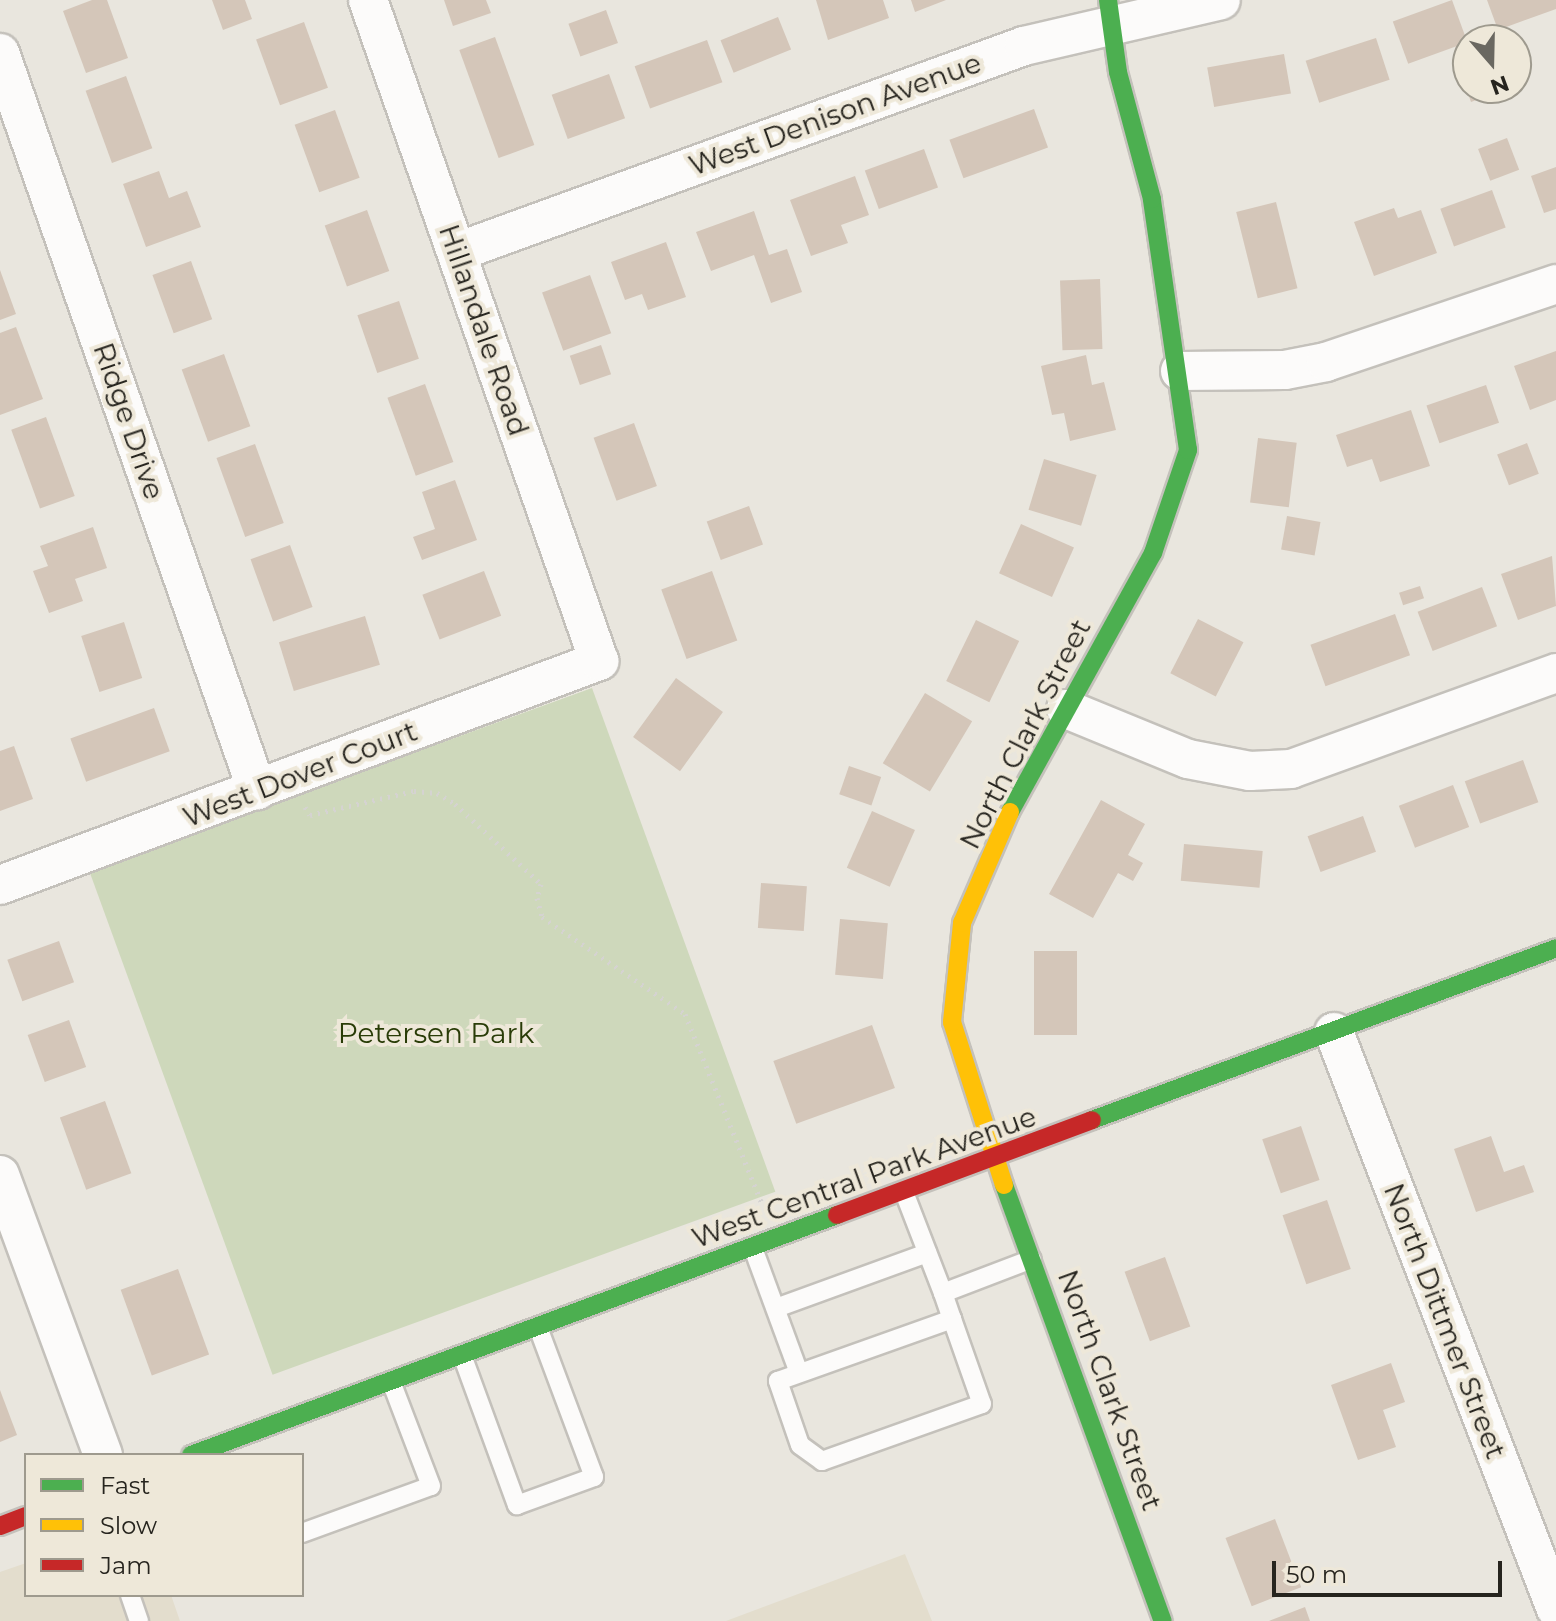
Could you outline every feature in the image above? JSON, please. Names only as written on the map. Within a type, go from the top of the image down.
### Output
[{"type":"street","name":"Hillandale Road","points":[[368,0],[599,661]]},
{"type":"street","name":"West Denison Avenue","points":[[457,252],[1024,46],[1110,11],[1221,0]]},
{"type":"street","name":"North Clark Street","points":[[1110,11],[1118,72],[1152,199],[1180,371],[1188,450],[1174,499],[1153,553],[1017,795],[962,923],[952,1022],[994,1158],[1163,1621]]},
{"type":"street","name":"Ridge Drive","points":[[0,53],[273,784]]},
{"type":"street","points":[[1180,371],[1285,370],[1326,362],[1556,284]]},
{"type":"street","name":"West Dover Court","points":[[0,885],[599,661]]},
{"type":"street","points":[[1066,709],[1188,759],[1264,771],[1291,769],[1556,673]]},
{"type":"street","name":"West Central Park Avenue","points":[[196,1453],[1556,948]]},
{"type":"street","name":"North Dittmer Street","points":[[1334,1032],[1556,1609]]},
{"type":"street","points":[[0,1175],[102,1453]]},
{"type":"street","points":[[0,1526],[24,1517]]},
{"type":"lane","points":[[904,1192],[943,1293],[982,1404],[822,1461],[800,1445],[778,1381],[858,1344],[898,1330],[952,1319]]},
{"type":"lane","points":[[753,1248],[799,1373]]},
{"type":"lane","points":[[776,1308],[841,1295],[879,1280],[927,1253]]},
{"type":"lane","points":[[943,1293],[1032,1259]]},
{"type":"lane","points":[[462,1355],[517,1505],[543,1496],[594,1477],[538,1327]]},
{"type":"lane","points":[[304,1532],[431,1486],[391,1381]]},
{"type":"lane","points":[[131,1597],[139,1621]]},
{"type":"path","points":[[273,784],[310,815],[414,791],[437,793],[455,804],[541,884],[537,898],[542,917],[685,1014],[762,1205]]},
{"type":"shaded area","points":[[905,1554],[932,1621],[726,1621]]},
{"type":"shaded area","points":[[24,1564],[24,1597],[172,1597],[180,1621],[0,1621],[0,1572]]},
{"type":"green space","name":"Petersen Park","points":[[592,688],[775,1192],[273,1375],[89,871]]},
{"type":"building","points":[[92,0],[107,0],[128,58],[86,73],[63,11]]},
{"type":"building","points":[[212,0],[245,0],[252,19],[223,30]]},
{"type":"building","points":[[444,0],[486,0],[491,13],[453,26]]},
{"type":"building","points":[[816,0],[883,0],[889,18],[828,40]]},
{"type":"building","points":[[911,0],[946,0],[915,12]]},
{"type":"building","points":[[1452,0],[1461,24],[1452,24],[1452,48],[1408,64],[1393,22]]},
{"type":"building","points":[[1487,0],[1556,0],[1556,9],[1515,24],[1496,24]]},
{"type":"building","points":[[606,10],[618,43],[580,57],[568,24]]},
{"type":"building","points":[[778,17],[791,49],[734,73],[721,40]]},
{"type":"building","points":[[304,22],[328,88],[280,105],[256,39]]},
{"type":"building","points":[[495,37],[534,145],[499,158],[459,50]]},
{"type":"building","points":[[1376,38],[1390,80],[1319,103],[1306,61]]},
{"type":"building","points":[[707,40],[722,82],[650,109],[635,66]]},
{"type":"building","points":[[1284,54],[1291,93],[1214,107],[1207,68]]},
{"type":"building","points":[[609,74],[625,118],[568,139],[552,95]]},
{"type":"building","points":[[126,76],[152,148],[112,163],[86,91]]},
{"type":"building","points":[[1034,109],[1048,148],[963,178],[949,140]]},
{"type":"building","points":[[335,110],[360,178],[319,192],[295,125]]},
{"type":"building","points":[[1507,138],[1519,170],[1490,181],[1478,149]]},
{"type":"building","points":[[924,149],[938,188],[879,209],[865,171]]},
{"type":"building","points":[[1556,167],[1556,209],[1544,213],[1531,176]]},
{"type":"building","points":[[159,171],[169,198],[187,191],[201,227],[146,247],[123,184]]},
{"type":"building","points":[[855,176],[869,215],[841,225],[848,243],[811,256],[790,200]]},
{"type":"building","points":[[1492,190],[1506,228],[1454,246],[1440,209]]},
{"type":"building","points":[[1276,202],[1298,288],[1258,298],[1236,212]]},
{"type":"building","points":[[1394,208],[1398,218],[1421,210],[1437,253],[1374,276],[1354,222]]},
{"type":"building","points":[[367,210],[389,271],[347,286],[325,225]]},
{"type":"building","points":[[754,211],[769,255],[787,249],[802,292],[771,303],[754,255],[711,271],[696,232]]},
{"type":"building","points":[[666,242],[686,297],[648,310],[642,294],[625,300],[611,262]]},
{"type":"building","points":[[191,261],[212,319],[174,333],[152,275]]},
{"type":"building","points":[[0,270],[16,314],[0,320]]},
{"type":"building","points":[[590,275],[611,333],[563,351],[542,292]]},
{"type":"building","points":[[1100,279],[1102,349],[1062,350],[1060,280]]},
{"type":"building","points":[[399,301],[419,359],[377,373],[357,315]]},
{"type":"building","points":[[16,327],[43,399],[0,415],[0,333]]},
{"type":"building","points":[[601,345],[611,374],[580,385],[570,356]]},
{"type":"building","points":[[1556,351],[1556,400],[1530,410],[1514,366]]},
{"type":"building","points":[[224,354],[250,426],[208,442],[182,369]]},
{"type":"building","points":[[1086,355],[1092,385],[1104,382],[1116,430],[1070,441],[1064,413],[1052,415],[1041,366]]},
{"type":"building","points":[[425,384],[453,462],[416,476],[387,398]]},
{"type":"building","points":[[1486,385],[1499,423],[1439,443],[1426,406]]},
{"type":"building","points":[[1411,410],[1430,466],[1380,482],[1372,459],[1347,467],[1336,435]]},
{"type":"building","points":[[46,417],[75,496],[40,509],[11,430]]},
{"type":"building","points":[[634,423],[657,486],[617,501],[594,438]]},
{"type":"building","points":[[1258,438],[1297,443],[1289,507],[1250,503]]},
{"type":"building","points":[[1527,443],[1539,474],[1509,485],[1497,454]]},
{"type":"building","points":[[255,444],[284,523],[245,537],[216,458]]},
{"type":"building","points":[[1044,459],[1097,475],[1081,526],[1029,510]]},
{"type":"building","points":[[455,480],[477,540],[422,560],[413,537],[435,529],[422,492]]},
{"type":"building","points":[[749,506],[763,545],[721,560],[707,521]]},
{"type":"building","points":[[1287,516],[1320,522],[1315,555],[1281,549]]},
{"type":"building","points":[[1021,524],[1074,548],[1052,597],[999,573]]},
{"type":"building","points":[[93,527],[107,568],[75,579],[83,601],[49,613],[33,571],[48,566],[40,546]]},
{"type":"building","points":[[290,545],[313,607],[273,621],[251,559]]},
{"type":"building","points":[[1552,556],[1556,606],[1518,620],[1501,574]]},
{"type":"building","points":[[484,571],[501,616],[440,639],[422,595]]},
{"type":"building","points":[[712,571],[737,641],[687,659],[661,589]]},
{"type":"building","points":[[1420,586],[1424,598],[1403,605],[1399,593]]},
{"type":"building","points":[[1482,587],[1497,626],[1433,651],[1418,612]]},
{"type":"building","points":[[1395,614],[1410,655],[1325,686],[1310,645]]},
{"type":"building","points":[[365,616],[380,665],[294,691],[279,642]]},
{"type":"building","points":[[1198,619],[1243,642],[1216,697],[1170,673]]},
{"type":"building","points":[[976,620],[1019,641],[989,702],[946,681]]},
{"type":"building","points":[[124,622],[142,678],[99,692],[81,636]]},
{"type":"building","points":[[676,678],[723,712],[680,771],[633,737]]},
{"type":"building","points":[[925,693],[972,721],[930,792],[883,763]]},
{"type":"building","points":[[154,708],[170,751],[86,782],[70,738]]},
{"type":"building","points":[[14,746],[33,799],[0,811],[0,751]]},
{"type":"building","points":[[1523,760],[1538,802],[1480,823],[1465,781]]},
{"type":"building","points":[[849,766],[881,777],[871,805],[839,794]]},
{"type":"building","points":[[1453,785],[1469,827],[1415,848],[1399,806]]},
{"type":"building","points":[[1101,800],[1145,824],[1128,855],[1143,863],[1133,881],[1118,873],[1093,918],[1049,894]]},
{"type":"building","points":[[872,811],[915,830],[890,887],[847,868]]},
{"type":"building","points":[[1363,816],[1376,852],[1321,872],[1308,836]]},
{"type":"building","points":[[1184,844],[1263,851],[1259,888],[1181,881]]},
{"type":"building","points":[[761,883],[807,886],[804,931],[758,928]]},
{"type":"building","points":[[840,919],[888,923],[883,979],[835,975]]},
{"type":"building","points":[[59,941],[74,982],[22,1001],[7,960]]},
{"type":"building","points":[[1034,951],[1077,951],[1077,1035],[1034,1035]]},
{"type":"building","points":[[69,1020],[86,1067],[45,1082],[28,1035]]},
{"type":"building","points":[[872,1025],[895,1088],[796,1124],[773,1061]]},
{"type":"building","points":[[105,1101],[131,1173],[86,1190],[60,1117]]},
{"type":"building","points":[[1301,1126],[1320,1180],[1281,1193],[1262,1139]]},
{"type":"building","points":[[1491,1136],[1504,1172],[1524,1165],[1534,1192],[1476,1212],[1454,1149]]},
{"type":"building","points":[[1327,1200],[1351,1269],[1306,1284],[1283,1215]]},
{"type":"building","points":[[1165,1257],[1190,1327],[1150,1341],[1125,1272]]},
{"type":"building","points":[[178,1269],[209,1355],[152,1375],[121,1290]]},
{"type":"building","points":[[1391,1363],[1405,1402],[1383,1410],[1396,1447],[1358,1460],[1331,1385]]},
{"type":"building","points":[[0,1390],[17,1435],[0,1442]]},
{"type":"building","points":[[1275,1519],[1301,1587],[1252,1606],[1226,1538]]},
{"type":"building","points":[[1305,1607],[1310,1621],[1269,1621]]},
{"type":"traffic: fast","points":[[1010,812],[1153,553],[1188,450],[1152,199],[1118,72],[1108,0]]},
{"type":"traffic: fast","points":[[1092,1120],[1556,948]]},
{"type":"traffic: fast","points":[[1004,1185],[1163,1621]]},
{"type":"traffic: fast","points":[[196,1453],[837,1215]]},
{"type":"traffic: slow","points":[[1004,1185],[952,1022],[962,923],[1010,812]]},
{"type":"traffic: jam","points":[[837,1215],[1092,1120]]},
{"type":"traffic: jam","points":[[0,1526],[24,1517]]}]
